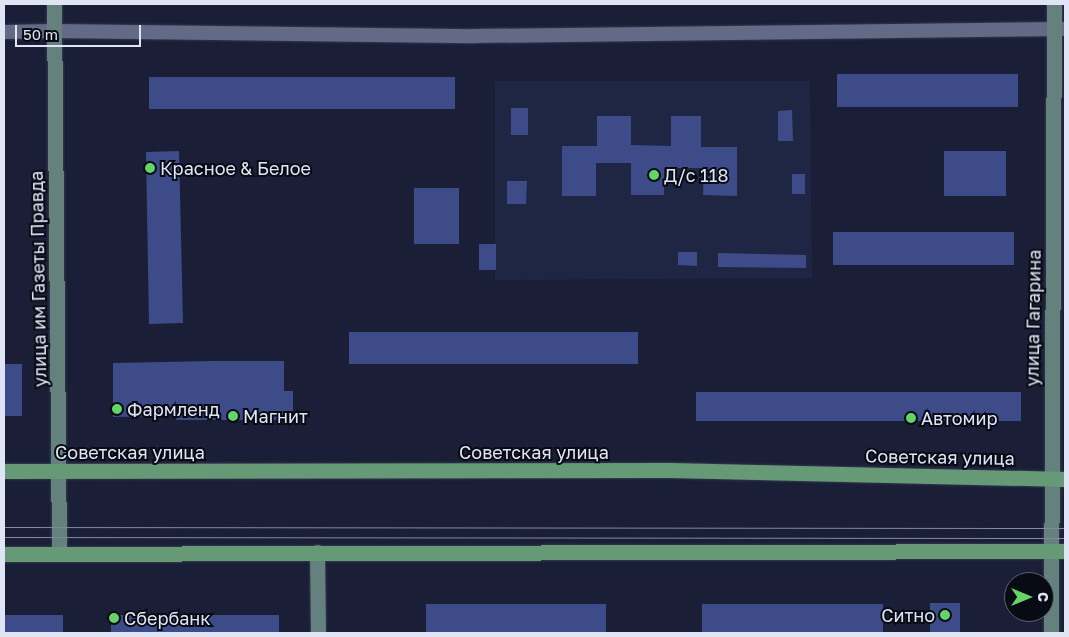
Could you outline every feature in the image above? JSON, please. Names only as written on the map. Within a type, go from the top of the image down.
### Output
[{"type":"main road","name":"Советская улица","points":[[4,471],[670,470],[1058,479]]},
{"type":"main road","points":[[4,554],[1058,551]]},
{"type":"street","name":"улица им Газеты Правда","points":[[54,4],[59,554]]},
{"type":"street","name":"улица Гагарина","points":[[1051,633],[1058,551],[1060,30],[1054,4]]},
{"type":"street","points":[[4,32],[475,36],[1060,30]]},
{"type":"street","points":[[318,552],[318,633]]},
{"type":"shaded area","name":"Д/с 118","points":[[495,81],[810,81],[812,278],[495,280]]},
{"type":"building","points":[[837,74],[1018,74],[1018,107],[837,107]]},
{"type":"building","points":[[149,77],[455,77],[455,109],[149,109]]},
{"type":"building","points":[[511,108],[528,108],[528,135],[511,135]]},
{"type":"building","points":[[792,110],[793,141],[778,141],[778,111]]},
{"type":"building","points":[[597,116],[631,116],[631,145],[671,146],[671,116],[701,116],[701,147],[737,147],[737,196],[703,195],[704,168],[664,168],[664,195],[631,195],[631,163],[596,163],[596,196],[562,196],[562,146],[597,146]]},
{"type":"building","points":[[179,151],[183,323],[149,324],[146,152]]},
{"type":"building","points":[[944,151],[1006,151],[1006,196],[944,196]]},
{"type":"building","points":[[792,174],[805,174],[805,194],[792,194]]},
{"type":"building","points":[[507,181],[527,181],[526,204],[507,204]]},
{"type":"building","points":[[414,188],[459,188],[459,244],[414,244]]},
{"type":"building","points":[[833,232],[1014,232],[1014,265],[833,265]]},
{"type":"building","points":[[479,244],[496,244],[496,270],[479,270]]},
{"type":"building","points":[[678,252],[697,252],[697,266],[678,265]]},
{"type":"building","points":[[718,253],[806,255],[806,268],[718,267]]},
{"type":"building","points":[[349,332],[638,332],[638,364],[349,364]]},
{"type":"building","points":[[284,361],[284,391],[293,391],[293,420],[176,420],[176,416],[113,417],[113,363]]},
{"type":"building","points":[[4,364],[22,364],[22,416],[4,416]]},
{"type":"building","points":[[696,392],[1021,392],[1021,421],[696,421]]},
{"type":"building","points":[[930,603],[960,603],[960,633],[930,633]]},
{"type":"building","points":[[426,604],[606,604],[606,633],[426,633]]},
{"type":"building","points":[[702,604],[883,604],[883,633],[702,633]]},
{"type":"building","points":[[4,615],[63,615],[63,633],[4,633]]},
{"type":"building","points":[[111,615],[279,615],[279,633],[111,633]]},
{"type":"tram line","points":[[4,527],[1065,528]]},
{"type":"tram line","points":[[4,537],[1065,538]]},
{"type":"place","name":"Красное & Белое","points":[[150,168]]},
{"type":"place","name":"Д/с 118","points":[[654,175]]},
{"type":"place","name":"Фармленд","points":[[117,409]]},
{"type":"place","name":"Магнит","points":[[233,416]]},
{"type":"place","name":"Автомир","points":[[911,418]]},
{"type":"place","name":"Ситно","points":[[945,615]]},
{"type":"place","name":"Сбербанк","points":[[114,618]]}]
